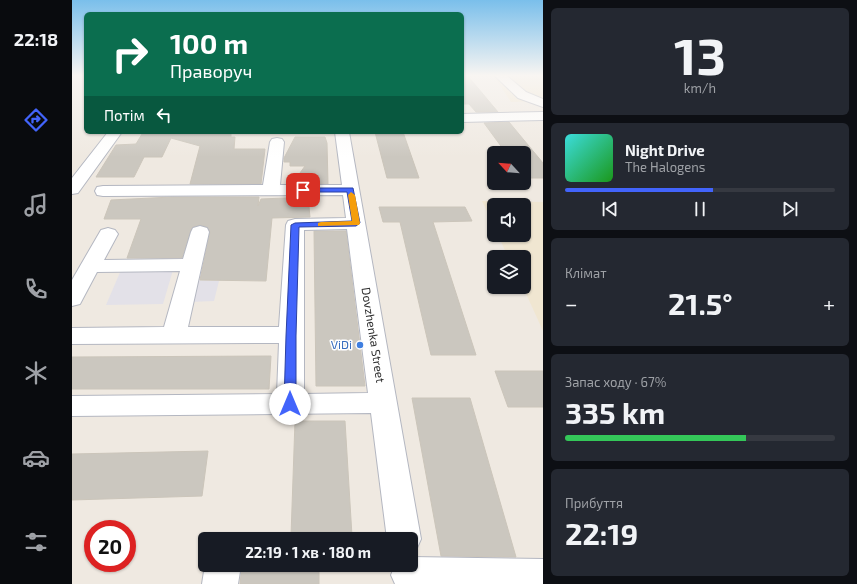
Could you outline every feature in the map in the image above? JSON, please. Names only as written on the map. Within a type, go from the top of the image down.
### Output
[{"type":"street","points":[[543,103],[538,106],[543,111]]},
{"type":"street","points":[[464,118],[543,116]]},
{"type":"street","points":[[72,189],[113,134]]},
{"type":"street","name":"Dovzhenka Street","points":[[342,134],[403,532]]},
{"type":"street","points":[[271,190],[277,142]]},
{"type":"street","points":[[103,191],[351,190]]},
{"type":"street","points":[[290,404],[295,225],[356,223]]},
{"type":"street","points":[[174,335],[200,232]]},
{"type":"street","points":[[78,283],[108,234]]},
{"type":"street","points":[[78,283],[192,265]]},
{"type":"street","points":[[72,336],[291,336]]},
{"type":"street","points":[[72,406],[384,403]]},
{"type":"street","points":[[220,584],[222,572]]},
{"type":"street","points":[[409,575],[543,577]]},
{"type":"shaded area","points":[[482,201],[487,201],[487,211]]},
{"type":"shaded area","points":[[531,202],[543,202],[543,331],[526,294],[531,294],[531,250],[505,250],[501,242],[531,242]]},
{"type":"shaded area","points":[[121,270],[173,270],[163,304],[106,305]]},
{"type":"shaded area","points":[[195,280],[219,281],[214,301],[190,302]]},
{"type":"building","points":[[464,102],[490,102],[498,112],[476,112],[469,104],[464,104]]},
{"type":"building","points":[[509,122],[529,146],[501,146],[484,123]]},
{"type":"building","points":[[142,134],[231,134],[231,137],[235,137],[234,149],[265,149],[261,184],[190,184],[200,146],[171,138],[162,157],[144,157],[134,177],[96,177],[116,145],[136,144]]},
{"type":"building","points":[[376,134],[404,134],[419,178],[387,178]]},
{"type":"building","points":[[295,137],[325,137],[327,143],[328,184],[292,184],[305,166],[290,166],[290,162],[284,162],[284,158]]},
{"type":"building","points":[[531,149],[543,163],[543,178],[531,178]]},
{"type":"building","points":[[172,197],[259,197],[258,206],[261,199],[308,197],[310,217],[272,218],[266,281],[200,280],[210,232],[207,227],[200,225],[192,227],[182,258],[127,258],[141,219],[104,219],[111,200]]},
{"type":"building","points":[[379,207],[465,207],[472,221],[433,222],[476,355],[431,355],[400,222],[383,222]]},
{"type":"building","points":[[314,231],[346,231],[365,386],[316,386]]},
{"type":"building","points":[[271,356],[269,389],[72,389],[72,357]]},
{"type":"building","points":[[495,371],[543,371],[543,407],[508,407]]},
{"type":"building","points":[[412,398],[470,398],[516,557],[441,556]]},
{"type":"building","points":[[295,421],[345,421],[352,532],[291,532]]},
{"type":"building","points":[[208,451],[202,496],[72,500],[72,454]]},
{"type":"building","points":[[241,572],[319,572],[319,584],[240,584]]},
{"type":"slow traffic","points":[[321,224],[356,223],[351,195]]},
{"type":"place","name":"ViDi","points":[[360,345]]},
{"type":"route","points":[[290,404],[295,225],[356,223],[351,190],[303,190]]}]
